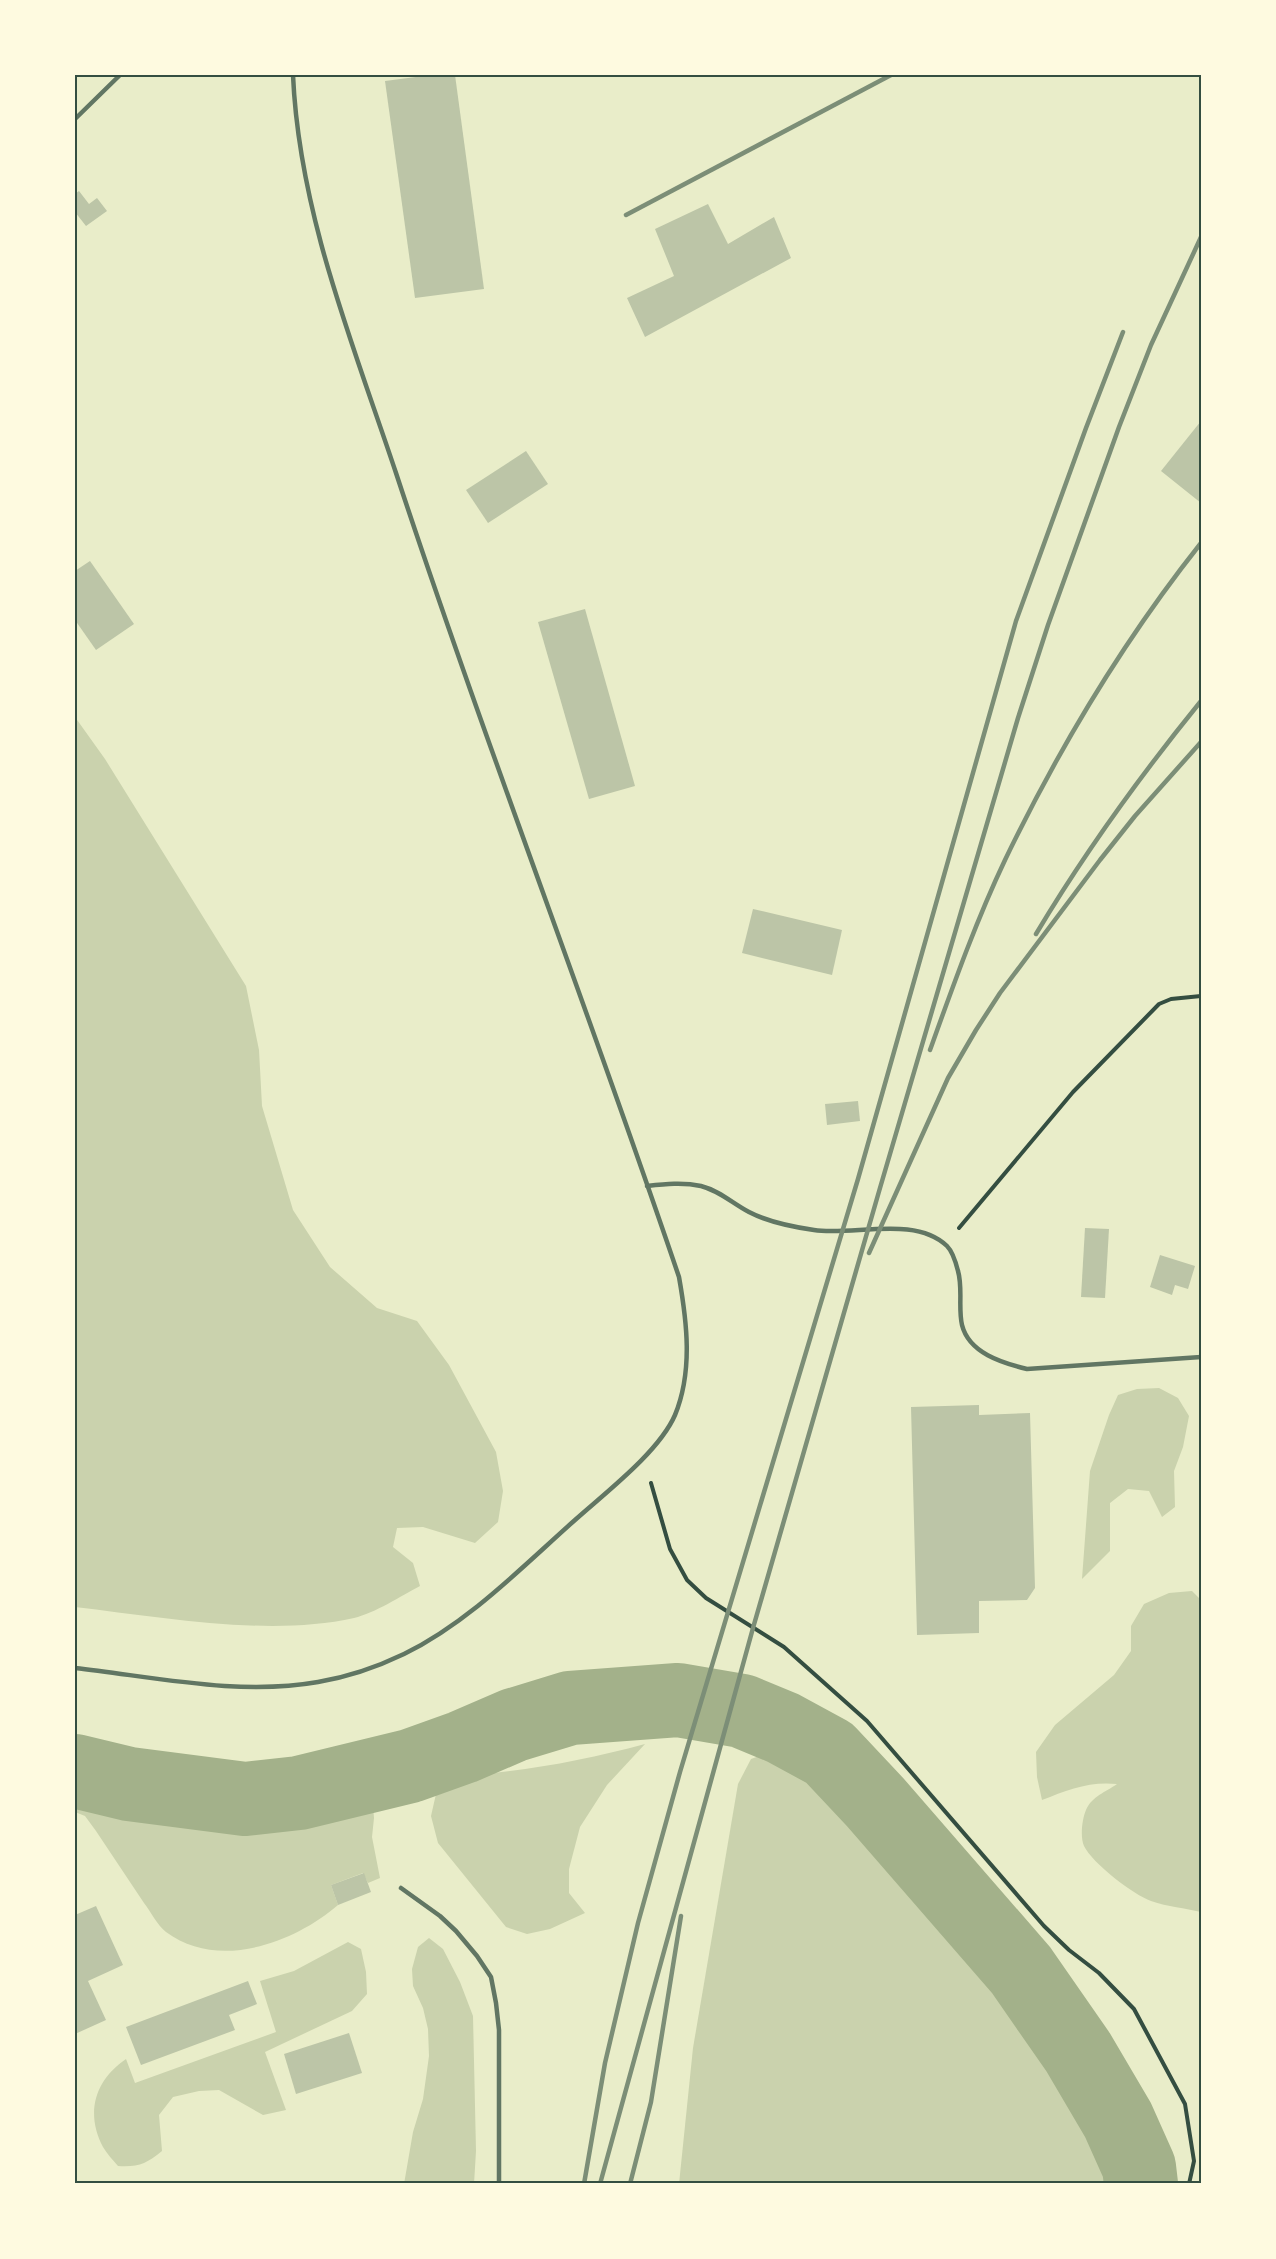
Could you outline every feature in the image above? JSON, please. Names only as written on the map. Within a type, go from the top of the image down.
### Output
[{"type":"lane","points":[[75,119],[120,75]]},
{"type":"lane","points":[[75,1668],[210,1684],[270,1688],[319,1682],[362,1672],[405,1653],[445,1630],[478,1605],[627,1474],[660,1438],[674,1416],[685,1381],[686,1312],[679,1277],[417,539],[334,286],[315,219],[301,157],[294,105],[293,75]]},
{"type":"lane","points":[[647,1186],[680,1183],[699,1186],[720,1193],[751,1213],[792,1226],[818,1231],[894,1229],[916,1231],[948,1246],[956,1260],[959,1275],[962,1326],[969,1339],[991,1358],[1027,1369],[1201,1357]]},
{"type":"lane","points":[[401,1888],[440,1916],[456,1931],[491,1977],[499,2030],[499,2184]]},
{"type":"path","points":[[948,1246],[962,1221],[1066,1100],[1160,1004],[1171,999],[1201,996]]},
{"type":"path","points":[[644,1456],[670,1549],[687,1580],[706,1598],[784,1647],[840,1695],[867,1721],[1044,1926],[1069,1950],[1099,1973],[1134,2009],[1185,2104],[1194,2161],[1190,2184]]},
{"type":"green space","points":[[75,717],[105,759],[246,986],[259,1050],[262,1106],[293,1210],[330,1267],[377,1308],[417,1321],[449,1365],[496,1452],[503,1491],[498,1522],[475,1543],[423,1527],[397,1528],[393,1547],[413,1563],[420,1586],[362,1616],[321,1623],[251,1626],[75,1607]]},
{"type":"green space","points":[[1159,1388],[1178,1398],[1189,1416],[1183,1447],[1174,1471],[1175,1507],[1162,1517],[1149,1491],[1128,1489],[1110,1503],[1110,1551],[1082,1579],[1090,1471],[1109,1415],[1118,1395],[1137,1389]]},
{"type":"green space","points":[[1192,1591],[1201,1600],[1201,1912],[1164,1905],[1144,1898],[1114,1878],[1095,1861],[1084,1846],[1082,1838],[1085,1814],[1089,1805],[1096,1798],[1117,1784],[1088,1785],[1042,1800],[1037,1777],[1036,1752],[1055,1725],[1114,1675],[1131,1651],[1131,1626],[1144,1604],[1169,1593]]},
{"type":"green space","points":[[645,1744],[607,1785],[580,1827],[569,1869],[569,1893],[585,1913],[550,1929],[527,1934],[506,1927],[438,1843],[431,1816],[436,1794],[452,1776],[549,1765]]},
{"type":"green space","points":[[767,1753],[788,1761],[878,1852],[1001,1994],[1075,2106],[1103,2159],[1108,2184],[679,2184],[693,2048],[738,1784],[751,1759]]},
{"type":"green space","points":[[75,1793],[158,1811],[230,1818],[302,1813],[343,1802],[364,1800],[373,1805],[372,1837],[380,1878],[368,1883],[363,1873],[331,1885],[338,1905],[300,1931],[278,1941],[232,1951],[209,1950],[187,1944],[160,1926],[85,1816],[75,1812]]},
{"type":"green space","points":[[429,1938],[443,1949],[460,1982],[473,2016],[476,2151],[474,2184],[404,2184],[413,2132],[423,2099],[429,2056],[428,2029],[423,2008],[413,1986],[412,1969],[418,1947]]},
{"type":"green space","points":[[348,1942],[361,1949],[366,1972],[367,1994],[352,2011],[265,2052],[286,2110],[263,2115],[219,2090],[199,2091],[173,2097],[159,2115],[162,2151],[142,2164],[118,2166],[105,2150],[98,2134],[94,2110],[100,2087],[115,2067],[126,2059],[135,2083],[276,2032],[260,1981],[294,1971]]},
{"type":"building","points":[[431,75],[455,75],[484,289],[415,298],[385,81]]},
{"type":"building","points":[[79,191],[89,204],[97,198],[107,211],[86,226],[75,212],[75,194]]},
{"type":"building","points":[[708,204],[728,244],[774,217],[791,258],[645,337],[627,298],[674,276],[655,229]]},
{"type":"building","points":[[1201,421],[1201,503],[1161,471]]},
{"type":"building","points":[[526,451],[548,484],[488,523],[466,490]]},
{"type":"building","points":[[90,561],[134,624],[96,650],[75,620],[75,571]]},
{"type":"building","points":[[585,609],[635,786],[589,799],[538,622]]},
{"type":"building","points":[[753,909],[842,930],[832,975],[742,953]]},
{"type":"building","points":[[858,1101],[860,1121],[827,1125],[825,1104]]},
{"type":"building","points":[[1085,1228],[1109,1229],[1105,1298],[1081,1297]]},
{"type":"building","points":[[1160,1255],[1195,1266],[1188,1289],[1175,1285],[1172,1295],[1150,1287]]},
{"type":"building","points":[[979,1405],[979,1415],[1030,1413],[1035,1588],[1027,1600],[979,1601],[979,1633],[917,1635],[911,1407]]},
{"type":"building","points":[[364,1873],[371,1892],[338,1905],[331,1885]]},
{"type":"building","points":[[96,1906],[123,1965],[88,1981],[106,2020],[75,2034],[75,1915]]},
{"type":"building","points":[[248,1981],[257,2004],[229,2015],[235,2030],[141,2065],[126,2027]]},
{"type":"building","points":[[349,2033],[362,2073],[296,2094],[284,2054]]},
{"type":"waterway","points":[[75,1771],[129,1784],[245,1799],[299,1793],[410,1766],[514,1725],[570,1708],[678,1700],[742,1711],[783,1728],[829,1753],[875,1802],[1021,1970],[1078,2052],[1118,2120],[1139,2167],[1141,2184]]},
{"type":"railway","points":[[626,215],[891,75]]},
{"type":"railway","points":[[600,2184],[753,1628],[1018,718],[1048,625],[1119,427],[1151,345],[1201,237]]},
{"type":"railway","points":[[584,2184],[605,2063],[638,1923],[680,1772],[858,1179],[1016,621],[1123,332]]},
{"type":"railway","points":[[930,1050],[984,906],[1026,818],[1070,736],[1119,656],[1201,543]]},
{"type":"railway","points":[[1036,934],[1114,815],[1201,701]]},
{"type":"railway","points":[[869,1253],[948,1078],[1000,993],[1135,816],[1201,742]]},
{"type":"railway","points":[[630,2184],[651,2102],[681,1916]]}]
